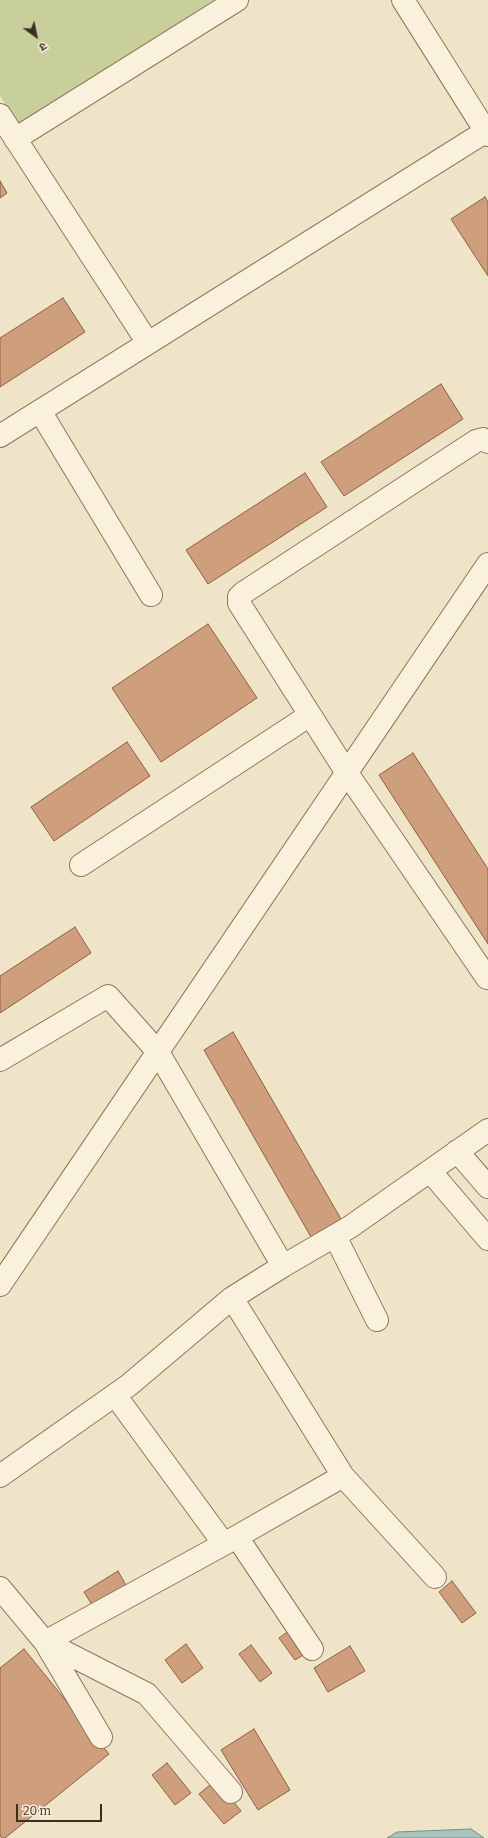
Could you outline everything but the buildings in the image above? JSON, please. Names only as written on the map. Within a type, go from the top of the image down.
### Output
[{"type":"street","points":[[15,139],[237,0]]},
{"type":"street","points":[[0,436],[487,132],[403,0]]},
{"type":"street","points":[[0,115],[148,343]]},
{"type":"street","points":[[40,411],[151,595]]},
{"type":"street","points":[[487,978],[347,773],[239,603],[239,597],[242,593],[476,441],[483,439],[488,442]]},
{"type":"street","points":[[0,1285],[488,564]]},
{"type":"street","points":[[81,865],[310,715]]},
{"type":"street","points":[[0,1060],[108,996],[158,1052],[283,1266]]},
{"type":"street","points":[[0,1476],[129,1385],[232,1298],[350,1227],[488,1130]]},
{"type":"street","points":[[457,1151],[488,1187]]},
{"type":"street","points":[[430,1171],[488,1239]]},
{"type":"street","points":[[335,1236],[377,1320]]},
{"type":"street","points":[[232,1298],[343,1476],[435,1577]]},
{"type":"street","points":[[115,1395],[231,1540],[312,1649]]},
{"type":"street","points":[[45,1642],[231,1540],[343,1476]]},
{"type":"street","points":[[0,1588],[45,1642],[101,1737]]},
{"type":"street","points":[[45,1642],[147,1694],[231,1792]]},
{"type":"green space","points":[[0,0],[214,0],[21,129],[0,96]]},
{"type":"water","points":[[471,1829],[484,1838],[387,1838],[397,1832]]}]
